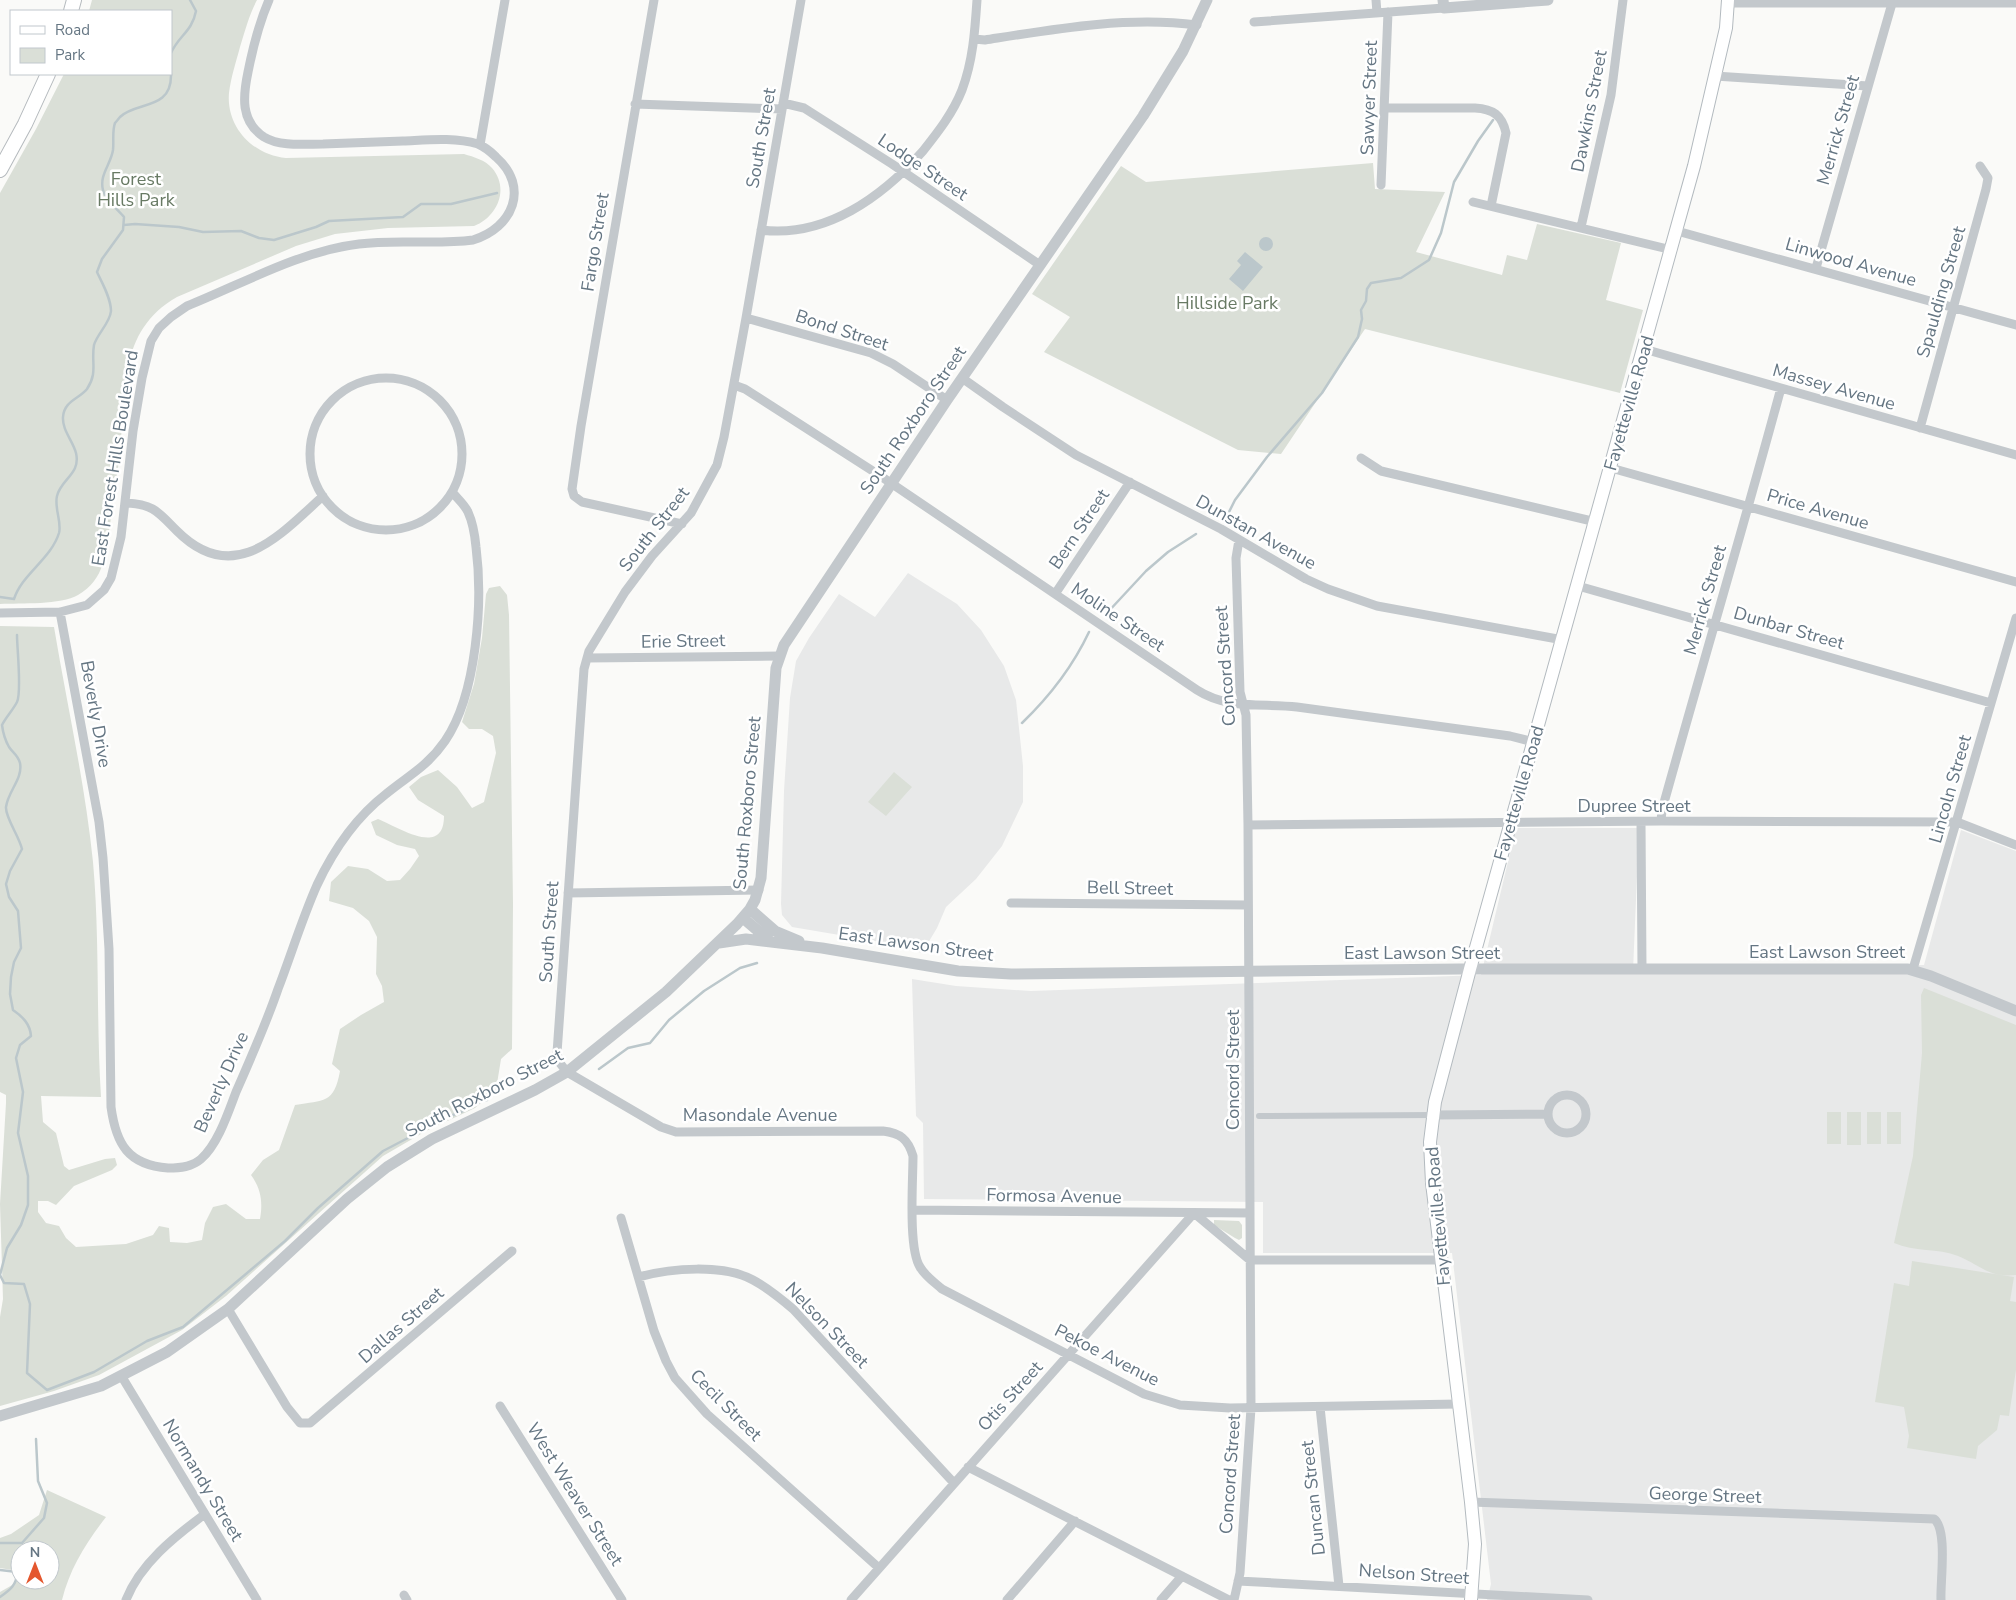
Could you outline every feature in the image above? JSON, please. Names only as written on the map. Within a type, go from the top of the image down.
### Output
[{"type":"main road","name":"Fayetteville Road","points":[[1471,1597],[1475,1544],[1430,1142],[1438,1088],[1672,250],[1726,28],[1728,1]]},
{"type":"main road","points":[[0,170],[25,124],[48,75]]},
{"type":"street","name":"East Forest Hills Boulevard","points":[[0,613],[60,612],[87,605],[104,590],[111,578],[117,559],[126,503],[133,431],[150,341],[159,328],[171,317],[187,306],[320,252],[358,244],[461,242],[473,240],[485,236],[500,226],[510,212],[514,186],[509,169],[486,148],[480,145],[435,140],[307,144],[282,143],[264,137],[248,120],[244,105],[245,87],[252,52],[262,15],[269,0]]},
{"type":"street","points":[[480,145],[505,0]]},
{"type":"street","name":"Fargo Street","points":[[654,0],[635,104],[572,489],[574,496],[582,502],[682,524]]},
{"type":"street","name":"South Street","points":[[567,1072],[559,1062],[556,1044],[582,684],[587,658],[633,580],[697,504],[717,465],[734,385],[802,0]]},
{"type":"street","points":[[761,230],[787,230],[807,227],[846,214],[873,198],[903,172],[930,142],[948,117],[965,80],[974,39],[977,0]]},
{"type":"street","name":"South Roxboro Street","points":[[0,1416],[69,1396],[122,1377],[168,1352],[192,1336],[228,1309],[347,1199],[386,1167],[432,1139],[535,1090],[567,1072],[666,992],[747,913],[759,890],[776,668],[779,656],[791,633],[947,400],[1143,116],[1174,67],[1197,25],[1207,0]]},
{"type":"street","points":[[1376,0],[1377,13]]},
{"type":"street","points":[[1254,22],[1388,12],[1444,4],[1548,0]]},
{"type":"street","name":"Dawkins Street","points":[[1581,227],[1611,95],[1623,0]]},
{"type":"street","points":[[1728,1],[2016,2]]},
{"type":"street","name":"Merrick Street","points":[[1816,268],[1893,1]]},
{"type":"street","name":"Sawyer Street","points":[[1382,185],[1388,12]]},
{"type":"street","points":[[974,39],[985,40],[1110,24],[1197,25]]},
{"type":"street","points":[[1715,76],[1868,86]]},
{"type":"street","name":"Lodge Street","points":[[635,104],[783,106],[804,108],[903,172],[1040,265]]},
{"type":"street","points":[[1385,108],[1475,108],[1494,111],[1500,117],[1506,133],[1491,206]]},
{"type":"street","name":"Spaulding Street","points":[[1920,428],[1986,189],[1988,178],[1980,166]]},
{"type":"street","points":[[1473,202],[1672,250]]},
{"type":"street","name":"Linwood Avenue","points":[[1677,231],[2016,325]]},
{"type":"street","name":"Bond Street","points":[[746,318],[871,353],[892,364],[947,400]]},
{"type":"street","name":"Massey Avenue","points":[[1644,349],[2016,455]]},
{"type":"street","points":[[381,378],[404,380],[420,386],[434,395],[449,411],[458,430],[462,451],[460,472],[452,492],[435,511],[421,521],[405,527],[371,528],[355,522],[333,508],[324,496],[314,476],[310,459],[311,442],[318,421],[331,402],[344,391],[359,383],[381,378]]},
{"type":"street","name":"Dunstan Avenue","points":[[962,378],[1053,440],[1239,540],[1306,579],[1357,600],[1377,606],[1563,640]]},
{"type":"street","name":"Moline Street","points":[[734,385],[745,389],[891,484],[1216,701],[1295,707],[1510,736],[1534,742]]},
{"type":"street","name":"Merrick Street","points":[[1660,821],[1681,740],[1716,624],[1781,388]]},
{"type":"street","points":[[1362,458],[1382,471],[1596,522]]},
{"type":"street","name":"Price Avenue","points":[[1611,468],[2016,582]]},
{"type":"street","name":"Bern Street","points":[[1055,594],[1130,482]]},
{"type":"street","name":"Beverly Drive","points":[[60,612],[98,814],[102,848],[108,940],[111,1107],[113,1121],[121,1143],[127,1152],[140,1162],[158,1167],[186,1167],[201,1159],[222,1127],[262,1032],[317,886],[334,854],[367,810],[385,794],[428,763],[452,728],[463,702],[476,640],[479,594],[478,567],[475,538],[468,512],[452,492]]},
{"type":"street","points":[[126,503],[146,505],[154,508],[190,544],[206,552],[238,556],[260,549],[275,540],[324,496]]},
{"type":"street","name":"Concord Street","points":[[1234,1600],[1238,1581],[1251,1408],[1248,825],[1246,715],[1240,692],[1236,558],[1239,540]]},
{"type":"street","name":"Dunbar Street","points":[[1578,586],[1991,703]]},
{"type":"street","name":"Lincoln Street","points":[[1913,970],[1958,822],[2016,618]]},
{"type":"street","name":"Erie Street","points":[[587,658],[779,656]]},
{"type":"street","name":"Dupree Street","points":[[1248,825],[1660,821],[1958,822],[2016,845]]},
{"type":"street","points":[[1641,822],[1642,969]]},
{"type":"street","points":[[568,893],[759,890]]},
{"type":"street","name":"Bell Street","points":[[1011,903],[1248,906]]},
{"type":"street","points":[[747,913],[772,942]]},
{"type":"street","name":"East Lawson Street","points":[[747,913],[778,933],[822,948]]},
{"type":"street","name":"East Lawson Street","points":[[717,944],[746,939],[822,948],[958,971],[983,973],[1642,969],[1913,970],[2016,1010]]},
{"type":"street","name":"Masondale Avenue","points":[[567,1072],[661,1126],[676,1132],[892,1132],[899,1134],[910,1146],[913,1156],[913,1170]]},
{"type":"street","points":[[1571,1096],[1580,1102],[1585,1112],[1585,1117],[1576,1130],[1565,1133],[1551,1124],[1548,1114],[1549,1108],[1555,1099],[1571,1096]]},
{"type":"street","points":[[1259,1116],[1548,1114]]},
{"type":"street","name":"Pekoe Avenue","points":[[913,1170],[914,1248],[919,1266],[932,1281],[942,1289],[1068,1355],[1124,1384],[1161,1400],[1180,1405],[1251,1408],[1459,1404]]},
{"type":"street","name":"Formosa Avenue","points":[[913,1210],[1250,1213]]},
{"type":"street","points":[[1194,1213],[1250,1260],[1442,1260]]},
{"type":"street","name":"Otis Street","points":[[850,1600],[1194,1213]]},
{"type":"street","name":"Cecil Street","points":[[621,1218],[640,1277],[654,1331],[675,1378],[707,1414],[879,1568]]},
{"type":"street","name":"Dallas Street","points":[[228,1309],[287,1407],[300,1423],[310,1423],[512,1251]]},
{"type":"street","name":"Nelson Street","points":[[640,1277],[671,1270],[723,1271],[751,1279],[774,1292],[800,1317],[954,1482]]},
{"type":"street","name":"Normandy Street","points":[[122,1377],[257,1600]]},
{"type":"street","name":"West Weaver Street","points":[[500,1406],[622,1600]]},
{"type":"street","name":"Duncan Street","points":[[1320,1407],[1339,1586]]},
{"type":"street","points":[[968,1466],[1229,1600]]},
{"type":"street","name":"George Street","points":[[1471,1502],[1928,1518],[1937,1522],[1942,1539],[1941,1600]]},
{"type":"street","points":[[126,1600],[137,1578],[150,1561],[205,1514]]},
{"type":"street","points":[[1007,1600],[1075,1522]]},
{"type":"street","points":[[1161,1600],[1182,1576]]},
{"type":"street","name":"Nelson Street","points":[[1238,1581],[1339,1586],[1471,1597],[1588,1600]]},
{"type":"shaded area","points":[[1263,237],[1269,237],[1273,244],[1269,251],[1263,251],[1259,247],[1259,241]]},
{"type":"shaded area","points":[[1245,252],[1263,267],[1243,291],[1229,279],[1241,265],[1237,261]]},
{"type":"shaded area","points":[[908,573],[957,604],[981,630],[1004,666],[1016,700],[1023,766],[1023,802],[1002,846],[976,879],[946,907],[937,928],[922,953],[887,943],[792,927],[782,915],[781,904],[784,791],[790,698],[796,661],[839,594],[875,617]]},
{"type":"shaded area","points":[[1516,828],[1639,828],[1633,971],[1924,965],[1961,830],[2016,851],[2016,1600],[1487,1600],[1491,1584],[1452,1253],[1263,1253],[1263,1202],[924,1199],[923,1123],[916,1116],[912,979],[956,986],[1031,991],[1481,975]]},
{"type":"green space","name":"Forest Hills Park","points":[[92,0],[257,0],[249,17],[232,75],[229,93],[229,105],[237,128],[253,145],[274,156],[286,158],[464,154],[483,161],[492,168],[500,185],[500,193],[495,209],[482,222],[474,226],[388,228],[335,234],[296,246],[177,297],[158,311],[144,327],[134,346],[128,366],[120,453],[109,535],[103,564],[99,573],[87,589],[71,598],[40,603],[0,604],[0,193],[63,75],[172,75],[172,10],[89,10]]},
{"type":"green space","name":"Hillside Park","points":[[1373,163],[1375,189],[1445,192],[1416,252],[1502,275],[1507,255],[1527,260],[1537,224],[1621,243],[1606,300],[1643,310],[1620,393],[1365,329],[1281,454],[1238,450],[1044,352],[1070,317],[1032,294],[1121,166],[1146,182]]},
{"type":"green space","points":[[500,586],[507,595],[509,615],[513,904],[512,1049],[501,1059],[496,1090],[475,1108],[426,1131],[383,1156],[226,1296],[182,1330],[99,1375],[54,1391],[0,1406],[0,1317],[3,1299],[0,1204],[6,1095],[0,1092],[0,626],[54,627],[81,773],[93,862],[101,1097],[41,1096],[43,1122],[56,1133],[64,1166],[69,1170],[105,1159],[115,1158],[117,1165],[112,1170],[74,1186],[56,1205],[48,1201],[38,1201],[38,1212],[46,1223],[59,1226],[66,1238],[76,1247],[126,1244],[153,1235],[159,1226],[169,1228],[170,1242],[187,1243],[202,1240],[205,1223],[213,1207],[226,1204],[246,1219],[260,1219],[260,1196],[257,1185],[251,1175],[263,1160],[279,1150],[295,1105],[320,1101],[331,1095],[335,1090],[340,1071],[332,1064],[340,1029],[384,1002],[382,986],[376,974],[377,937],[369,921],[353,908],[329,901],[331,882],[348,866],[368,869],[387,881],[400,880],[419,856],[415,849],[397,845],[376,835],[371,822],[378,819],[408,833],[428,838],[436,835],[442,829],[444,816],[418,800],[409,787],[421,777],[438,770],[457,787],[472,808],[484,802],[496,753],[493,736],[482,729],[469,729],[462,722],[474,684],[482,638],[486,594],[489,588]]},
{"type":"green space","points":[[894,772],[912,787],[886,816],[868,802]]},
{"type":"green space","points":[[1924,988],[2016,1025],[2016,1275],[1999,1275],[1958,1256],[1910,1248],[1894,1243],[1913,1156],[1922,1053],[1921,995]]},
{"type":"green space","points":[[1827,1112],[1841,1112],[1841,1144],[1827,1144]]},
{"type":"green space","points":[[1847,1112],[1861,1112],[1861,1145],[1847,1145]]},
{"type":"green space","points":[[1867,1112],[1881,1112],[1881,1144],[1867,1144]]},
{"type":"green space","points":[[1887,1112],[1901,1112],[1901,1144],[1887,1144]]},
{"type":"green space","points":[[1214,1220],[1239,1221],[1242,1225],[1242,1238],[1239,1240],[1214,1225]]},
{"type":"green space","points":[[1912,1261],[2014,1277],[2010,1301],[2016,1302],[2016,1370],[2009,1416],[2000,1415],[1997,1430],[1978,1446],[1976,1459],[1907,1448],[1909,1436],[1904,1407],[1875,1402],[1894,1283],[1909,1286]]},
{"type":"green space","points":[[47,1490],[106,1517],[80,1556],[69,1577],[62,1600],[0,1600],[0,1592],[10,1586],[10,1590],[60,1590],[60,1540],[10,1540],[10,1570],[0,1568],[0,1538],[11,1534],[39,1515]]},
{"type":"waterway","points":[[172,51],[192,24],[196,11],[190,0]]},
{"type":"waterway","points":[[0,597],[14,599],[23,582],[50,551],[60,529],[56,505],[57,496],[62,485],[76,466],[75,449],[64,426],[63,417],[66,407],[87,389],[92,378],[94,345],[111,311],[108,296],[97,272],[102,259],[123,230],[124,217],[106,197],[102,185],[113,150],[115,123],[127,112],[160,100],[170,86],[171,75]]},
{"type":"waterway","points":[[1227,516],[1235,500],[1267,457],[1322,393],[1358,337],[1362,319],[1361,310],[1366,301],[1367,289],[1371,283],[1401,278],[1429,260],[1441,233],[1454,182],[1478,141],[1493,120]]},
{"type":"waterway","points":[[124,225],[179,227],[203,232],[241,231],[259,238],[274,240],[329,221],[403,217],[421,204],[451,204],[497,193]]},
{"type":"waterway","points":[[1107,613],[1146,571],[1168,552],[1196,534]]},
{"type":"waterway","points":[[1022,723],[1060,681],[1076,657],[1089,632]]},
{"type":"waterway","points":[[17,635],[18,697],[17,702],[2,725],[6,742],[20,763],[19,774],[7,801],[6,811],[22,849],[10,871],[6,884],[9,897],[18,911],[21,948],[14,962],[10,994],[13,1010],[25,1021],[31,1036],[20,1045],[16,1058],[23,1092],[18,1133],[28,1176],[28,1205],[21,1225],[7,1248],[0,1275],[4,1283],[24,1284],[30,1304],[27,1373],[47,1390],[94,1372],[147,1341],[183,1327],[285,1241],[318,1208],[383,1151],[463,1111],[474,1103],[487,1100]]},
{"type":"waterway","points":[[599,1069],[628,1048],[650,1043],[669,1020],[704,991],[740,968],[757,963]]},
{"type":"waterway","points":[[0,1543],[22,1543],[44,1518],[47,1503],[38,1481],[36,1439]]},
{"type":"waterway","points":[[0,1570],[17,1572],[16,1580],[12,1587],[0,1597]]}]
